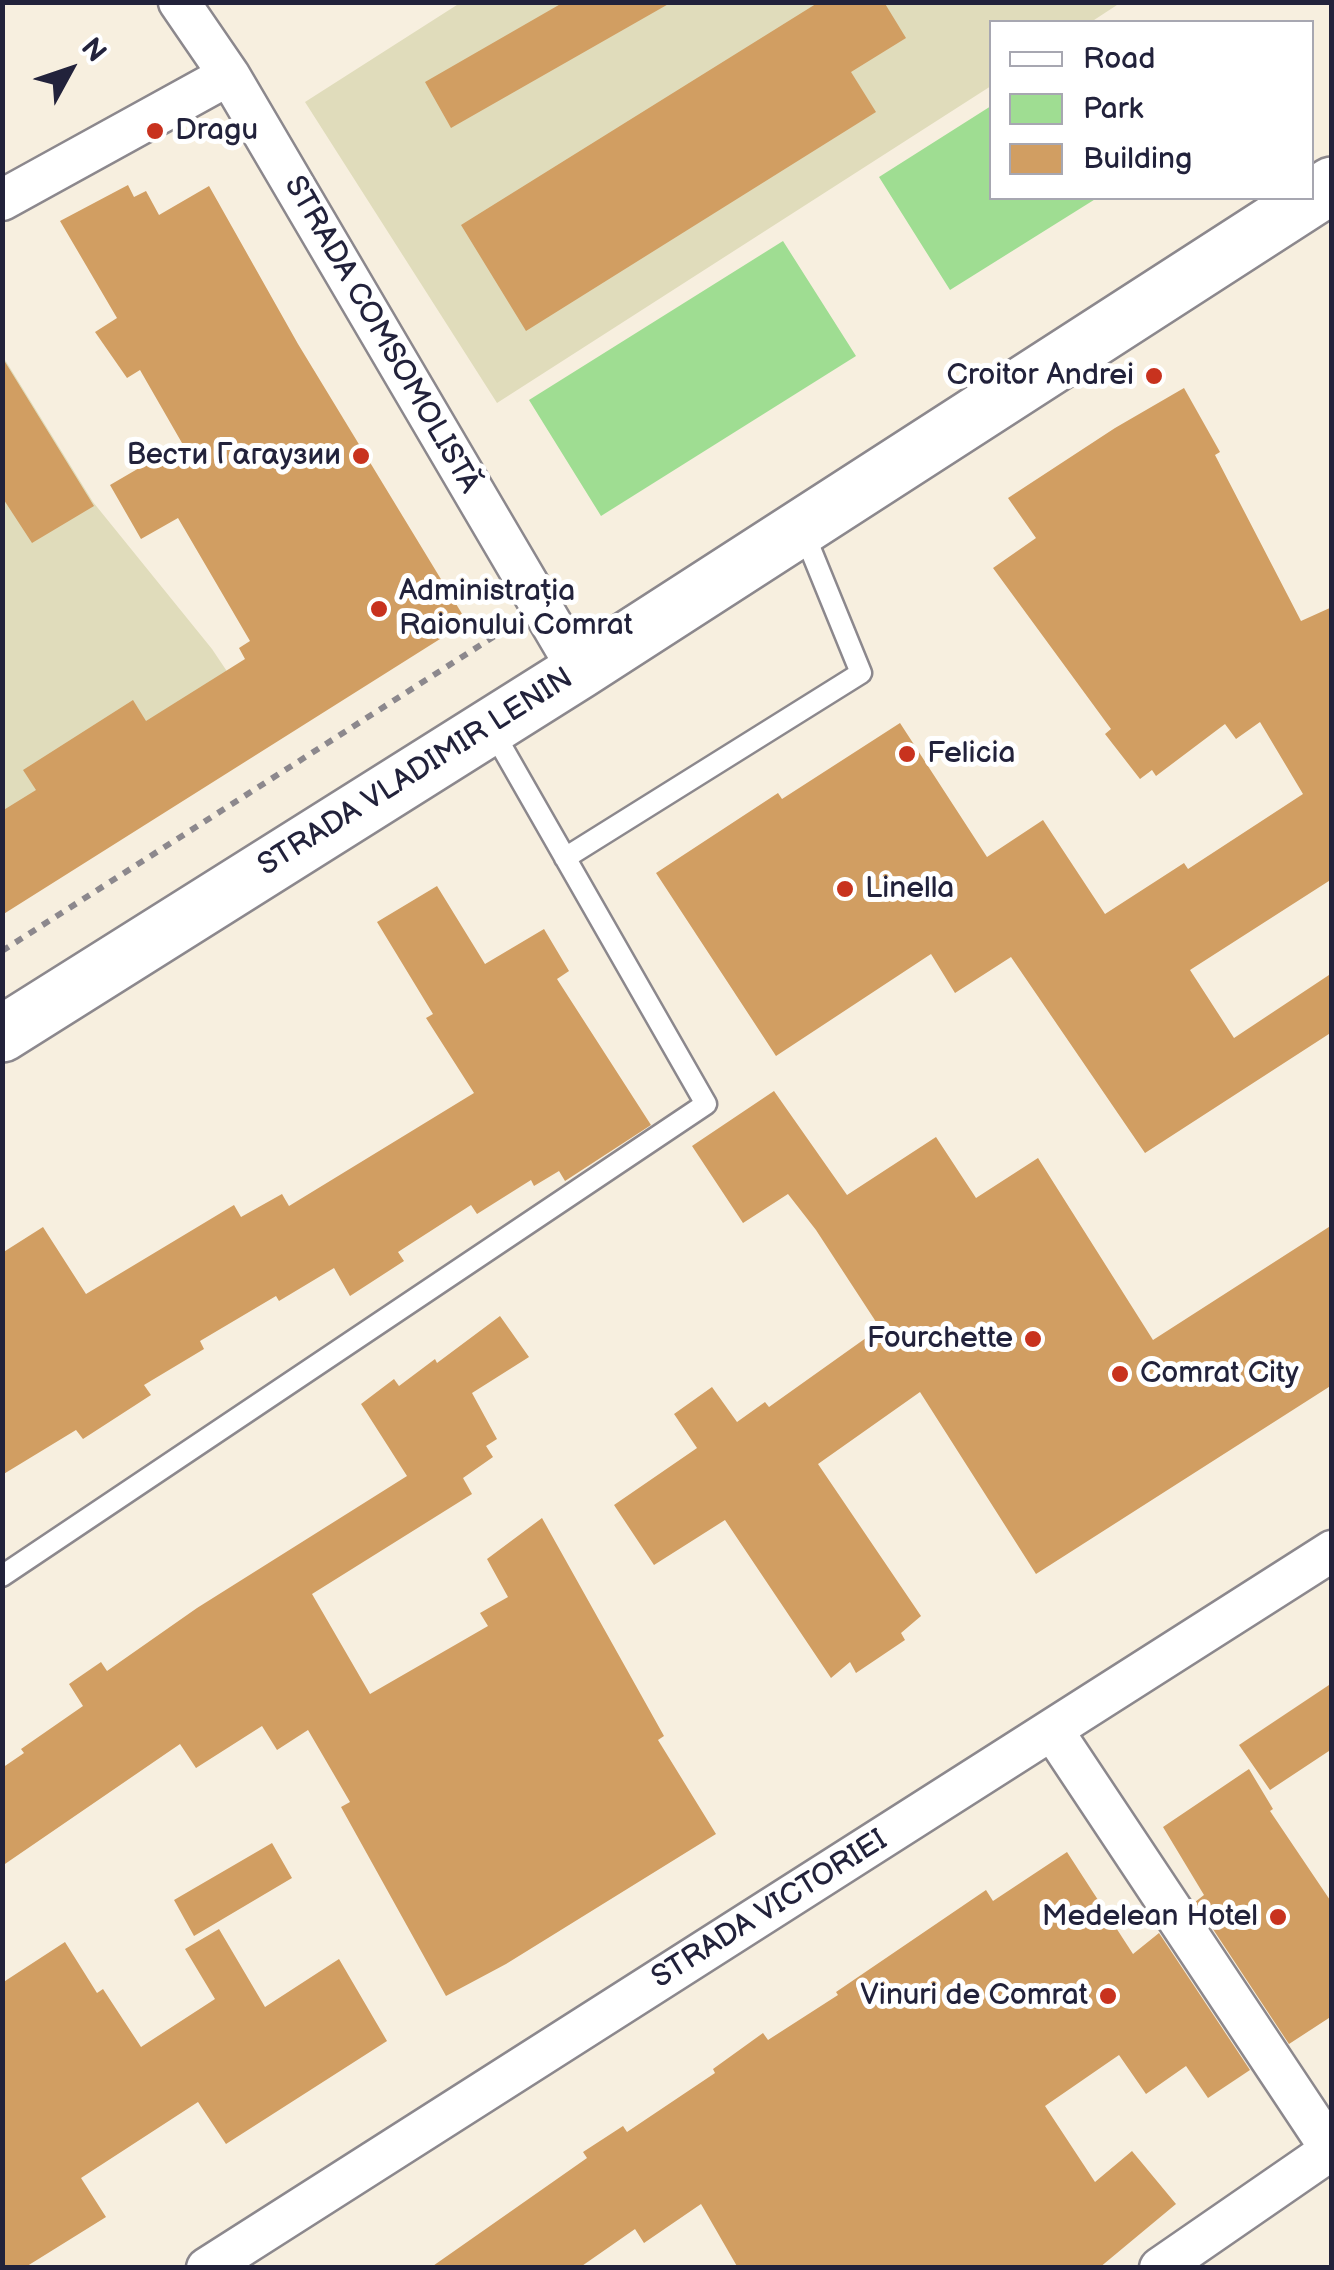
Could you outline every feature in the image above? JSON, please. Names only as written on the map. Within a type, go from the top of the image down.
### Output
[{"type":"main road","name":"STRADA VLADIMIR LENIN","points":[[2,1034],[579,671],[1309,200]]},
{"type":"street","name":"STRADA COMSOMOLISTĂ","points":[[179,2],[228,74],[579,671]]},
{"type":"street","points":[[2,200],[228,74]]},
{"type":"street","name":"STRADA VICTORIEI","points":[[207,2268],[1332,1551]]},
{"type":"street","points":[[1053,1731],[1331,2151],[1160,2268]]},
{"type":"lane","points":[[565,858],[861,673],[802,526]]},
{"type":"lane","points":[[2,1576],[706,1104],[490,726]]},
{"type":"path","points":[[2,951],[540,608]]},
{"type":"shaded area","points":[[460,3],[1117,5],[1094,20],[989,20],[989,87],[497,403],[305,102]]},
{"type":"shaded area","points":[[2,355],[93,502],[212,649],[273,740],[2,907]]},
{"type":"green space","points":[[989,107],[989,200],[1094,200],[950,290],[879,177]]},
{"type":"green space","points":[[783,241],[856,356],[601,516],[529,400]]},
{"type":"building","points":[[564,2],[672,2],[451,128],[425,82]]},
{"type":"building","points":[[819,2],[884,2],[906,38],[851,72],[876,112],[526,331],[461,225]]},
{"type":"building","points":[[128,185],[134,197],[146,191],[159,215],[209,186],[298,344],[467,622],[2,915],[2,811],[36,790],[23,770],[133,700],[146,721],[245,659],[239,648],[250,641],[178,518],[141,539],[110,485],[182,443],[140,370],[127,378],[95,332],[117,318],[60,221]]},
{"type":"building","points":[[2,357],[94,506],[32,543],[2,497]]},
{"type":"building","points":[[1184,388],[1220,452],[1215,455],[1301,621],[1332,607],[1332,879],[1190,970],[1234,1038],[1332,973],[1332,1032],[1145,1153],[1011,957],[955,993],[931,954],[776,1056],[656,873],[778,793],[782,799],[900,723],[987,857],[1043,820],[1105,914],[1184,863],[1188,869],[1303,794],[1260,722],[1236,739],[1225,724],[1156,776],[1152,770],[1140,779],[1105,734],[1111,729],[993,568],[1036,538],[1008,498]]},
{"type":"building","points":[[437,886],[485,964],[544,929],[569,971],[557,979],[651,1125],[565,1181],[559,1171],[534,1186],[531,1180],[477,1214],[471,1205],[398,1252],[404,1261],[350,1296],[334,1268],[279,1301],[276,1296],[200,1341],[204,1349],[144,1385],[151,1395],[83,1439],[76,1430],[2,1475],[2,1253],[43,1227],[86,1294],[234,1205],[241,1217],[282,1194],[289,1206],[474,1093],[426,1018],[433,1014],[377,922]]},
{"type":"building","points":[[774,1091],[847,1195],[936,1137],[976,1198],[1038,1158],[1153,1340],[1332,1225],[1332,1385],[1036,1574],[920,1392],[818,1464],[921,1616],[901,1633],[905,1640],[856,1673],[850,1662],[831,1678],[725,1520],[654,1565],[614,1505],[697,1448],[674,1414],[712,1387],[737,1422],[765,1402],[769,1407],[880,1328],[788,1194],[743,1223],[692,1146]]},
{"type":"building","points":[[500,1316],[529,1357],[472,1393],[497,1439],[486,1446],[493,1457],[463,1478],[472,1494],[312,1594],[370,1694],[488,1626],[480,1613],[508,1597],[487,1559],[542,1518],[664,1736],[658,1740],[716,1834],[506,1964],[446,1996],[341,1807],[350,1802],[308,1730],[277,1750],[262,1726],[196,1768],[180,1744],[2,1866],[2,1768],[24,1753],[21,1749],[83,1706],[69,1684],[101,1662],[107,1671],[197,1608],[407,1476],[361,1404],[394,1379],[399,1386],[435,1359],[437,1363]]},
{"type":"building","points":[[1332,1683],[1332,1749],[1270,1790],[1239,1745]]},
{"type":"building","points":[[1249,1769],[1273,1809],[1270,1811],[1332,1903],[1332,2016],[1289,2044],[1195,1902],[1204,1895],[1163,1827]]},
{"type":"building","points":[[272,1843],[292,1878],[194,1936],[174,1900]]},
{"type":"building","points":[[1067,1852],[1133,1954],[1159,1933],[1250,2070],[1208,2098],[1186,2066],[1146,2094],[1119,2055],[1045,2106],[1095,2182],[1132,2151],[1176,2204],[1099,2268],[738,2268],[701,2204],[644,2243],[635,2229],[579,2268],[430,2268],[587,2158],[583,2152],[623,2126],[627,2132],[715,2073],[713,2069],[763,2033],[768,2040],[986,1890],[993,1901]]},
{"type":"building","points":[[219,1929],[265,2007],[339,1959],[387,2041],[226,2144],[198,2102],[81,2178],[106,2217],[24,2268],[2,2268],[2,1983],[65,1942],[97,1993],[103,1989],[141,2047],[215,1999],[185,1949]]},
{"type":"place","name":"Dragu","points":[[155,131]]},
{"type":"place","name":"Croitor Andrei","points":[[1154,376]]},
{"type":"place","name":"Вести Гагаузии","points":[[361,456]]},
{"type":"place","name":"Administrația Raionului Comrat","points":[[379,609]]},
{"type":"place","name":"Felicia","points":[[907,754]]},
{"type":"place","name":"Linella","points":[[845,889]]},
{"type":"place","name":"Fourchette","points":[[1033,1339]]},
{"type":"place","name":"Comrat City","points":[[1120,1374]]},
{"type":"place","name":"Medelean Hotel","points":[[1278,1917]]},
{"type":"place","name":"Vinuri de Comrat","points":[[1108,1996]]}]
